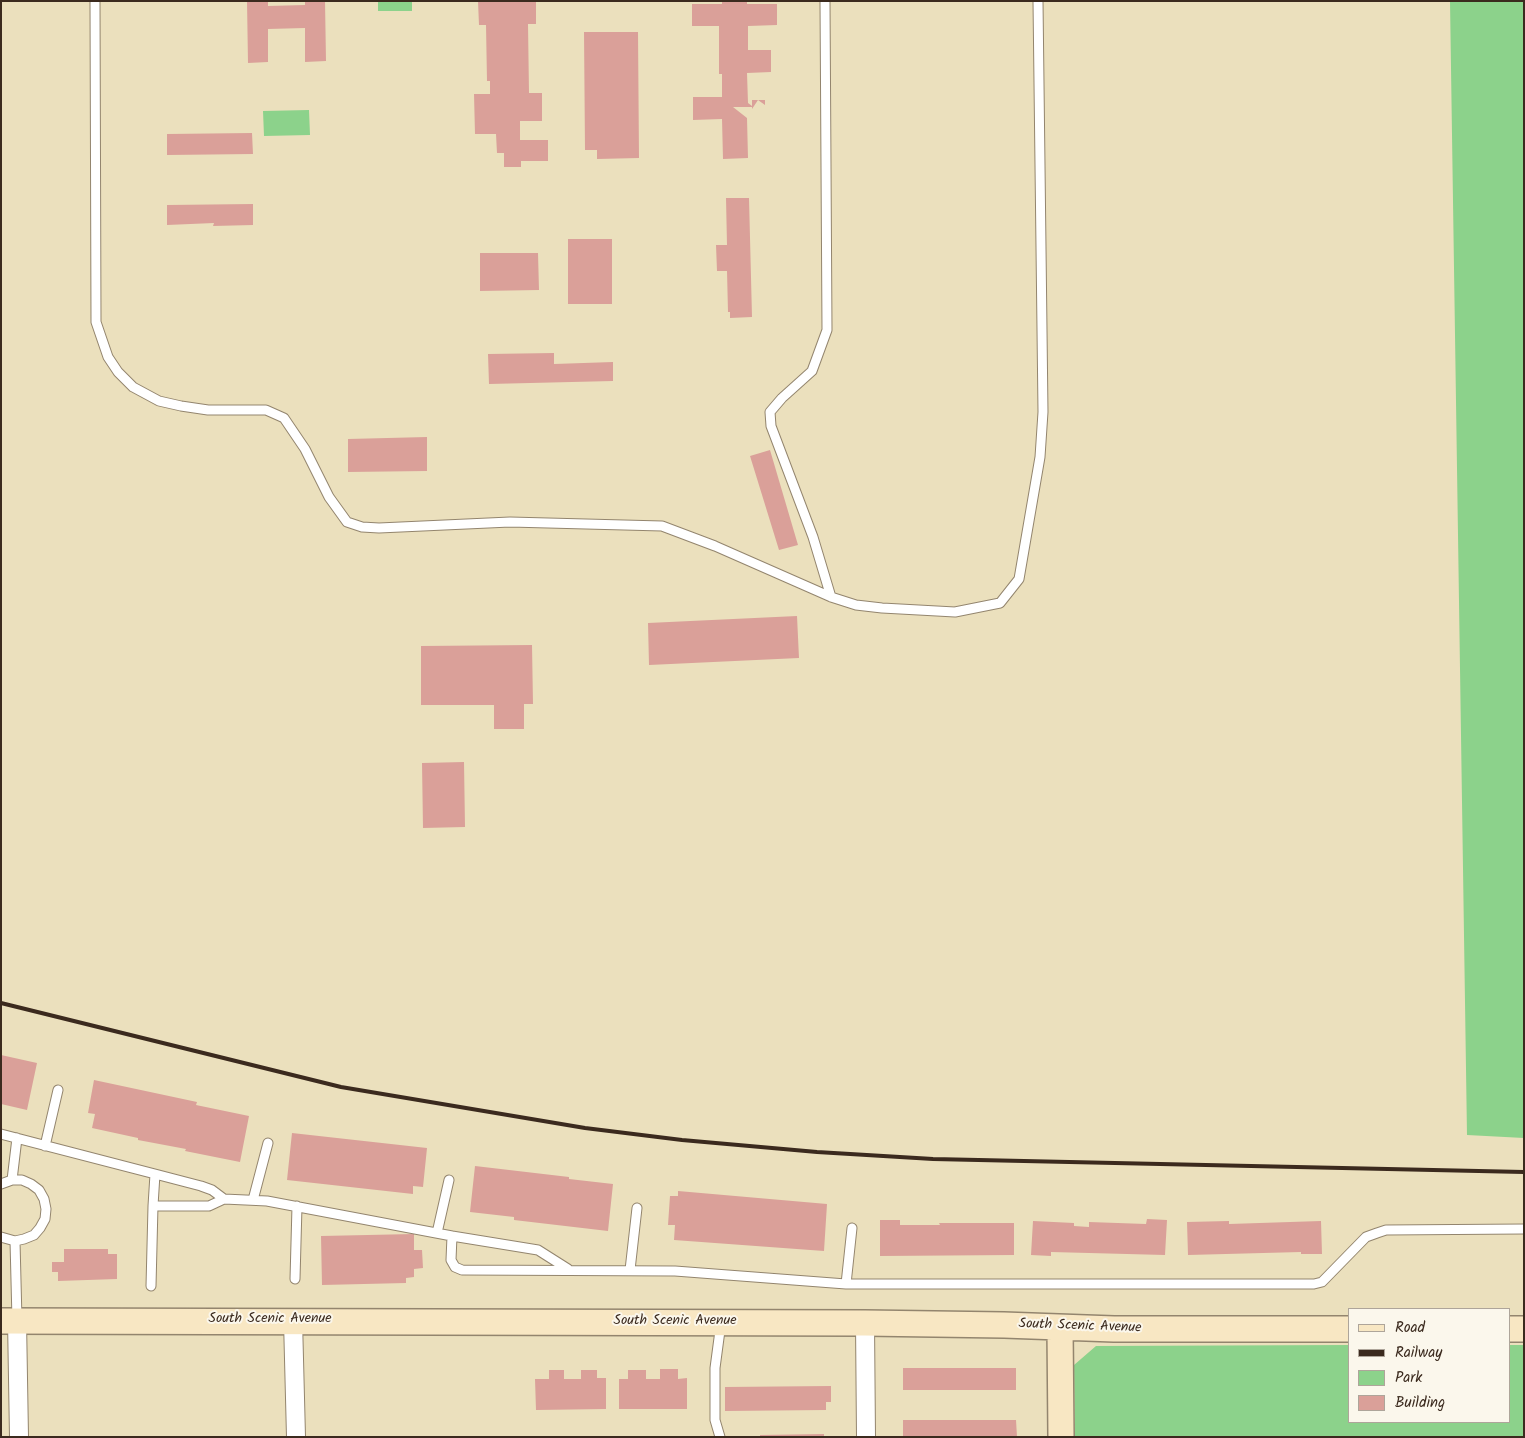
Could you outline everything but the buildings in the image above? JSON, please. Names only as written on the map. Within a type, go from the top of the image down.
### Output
[{"type":"main road","name":"South Scenic Avenue","points":[[9,1320],[721,1322],[1004,1325],[1060,1328],[1348,1329]]},
{"type":"main road","points":[[1060,1328],[1061,1437]]},
{"type":"main road","points":[[1510,1329],[1524,1329]]},
{"type":"street","points":[[9,1320],[20,1437]]},
{"type":"street","points":[[294,1320],[296,1437]]},
{"type":"street","points":[[865,1323],[866,1437]]},
{"type":"lane","points":[[95,1],[96,322],[108,357],[118,372],[133,387],[159,401],[181,406],[208,410],[266,410],[284,418],[305,449],[329,497],[347,522],[379,528],[510,522],[662,526],[715,546],[831,597],[856,605],[955,612],[1000,603],[1019,579],[1040,457],[1042,412],[1038,1]]},
{"type":"lane","points":[[825,1],[827,330],[812,371],[782,398],[770,412],[771,426],[813,537],[831,597]]},
{"type":"lane","points":[[45,1146],[58,1090]]},
{"type":"lane","points":[[1,1134],[201,1186],[212,1190],[224,1199]]},
{"type":"lane","points":[[12,1180],[17,1138]]},
{"type":"lane","points":[[253,1200],[268,1143]]},
{"type":"lane","points":[[150,1286],[155,1174]]},
{"type":"lane","points":[[1,1184],[12,1180],[22,1180],[31,1184],[39,1190],[44,1199],[46,1209],[45,1219],[34,1235],[15,1241],[1,1236]]},
{"type":"lane","points":[[437,1233],[449,1180]]},
{"type":"lane","points":[[153,1206],[209,1206],[224,1199],[253,1200],[297,1206],[452,1236],[538,1250],[568,1270]]},
{"type":"lane","points":[[295,1279],[297,1206]]},
{"type":"lane","points":[[630,1270],[637,1208]]},
{"type":"lane","points":[[846,1284],[852,1228]]},
{"type":"lane","points":[[452,1236],[451,1260],[455,1267],[462,1270],[675,1271],[846,1284],[1314,1284],[1322,1282],[1366,1237],[1386,1230],[1524,1229]]},
{"type":"lane","points":[[9,1320],[15,1241]]},
{"type":"lane","points":[[720,1437],[715,1420],[715,1368],[721,1322]]},
{"type":"green space","points":[[378,1],[412,1],[412,11],[378,11]]},
{"type":"green space","points":[[1450,1],[1524,1],[1524,1138],[1467,1135]]},
{"type":"green space","points":[[309,110],[310,135],[264,136],[263,111]]},
{"type":"green space","points":[[1348,1345],[1348,1423],[1510,1423],[1510,1345],[1524,1345],[1524,1437],[1075,1437],[1074,1365],[1096,1346]]},
{"type":"railway","points":[[1,1003],[341,1087],[585,1128],[682,1140],[817,1152],[933,1159],[1524,1172]]}]
